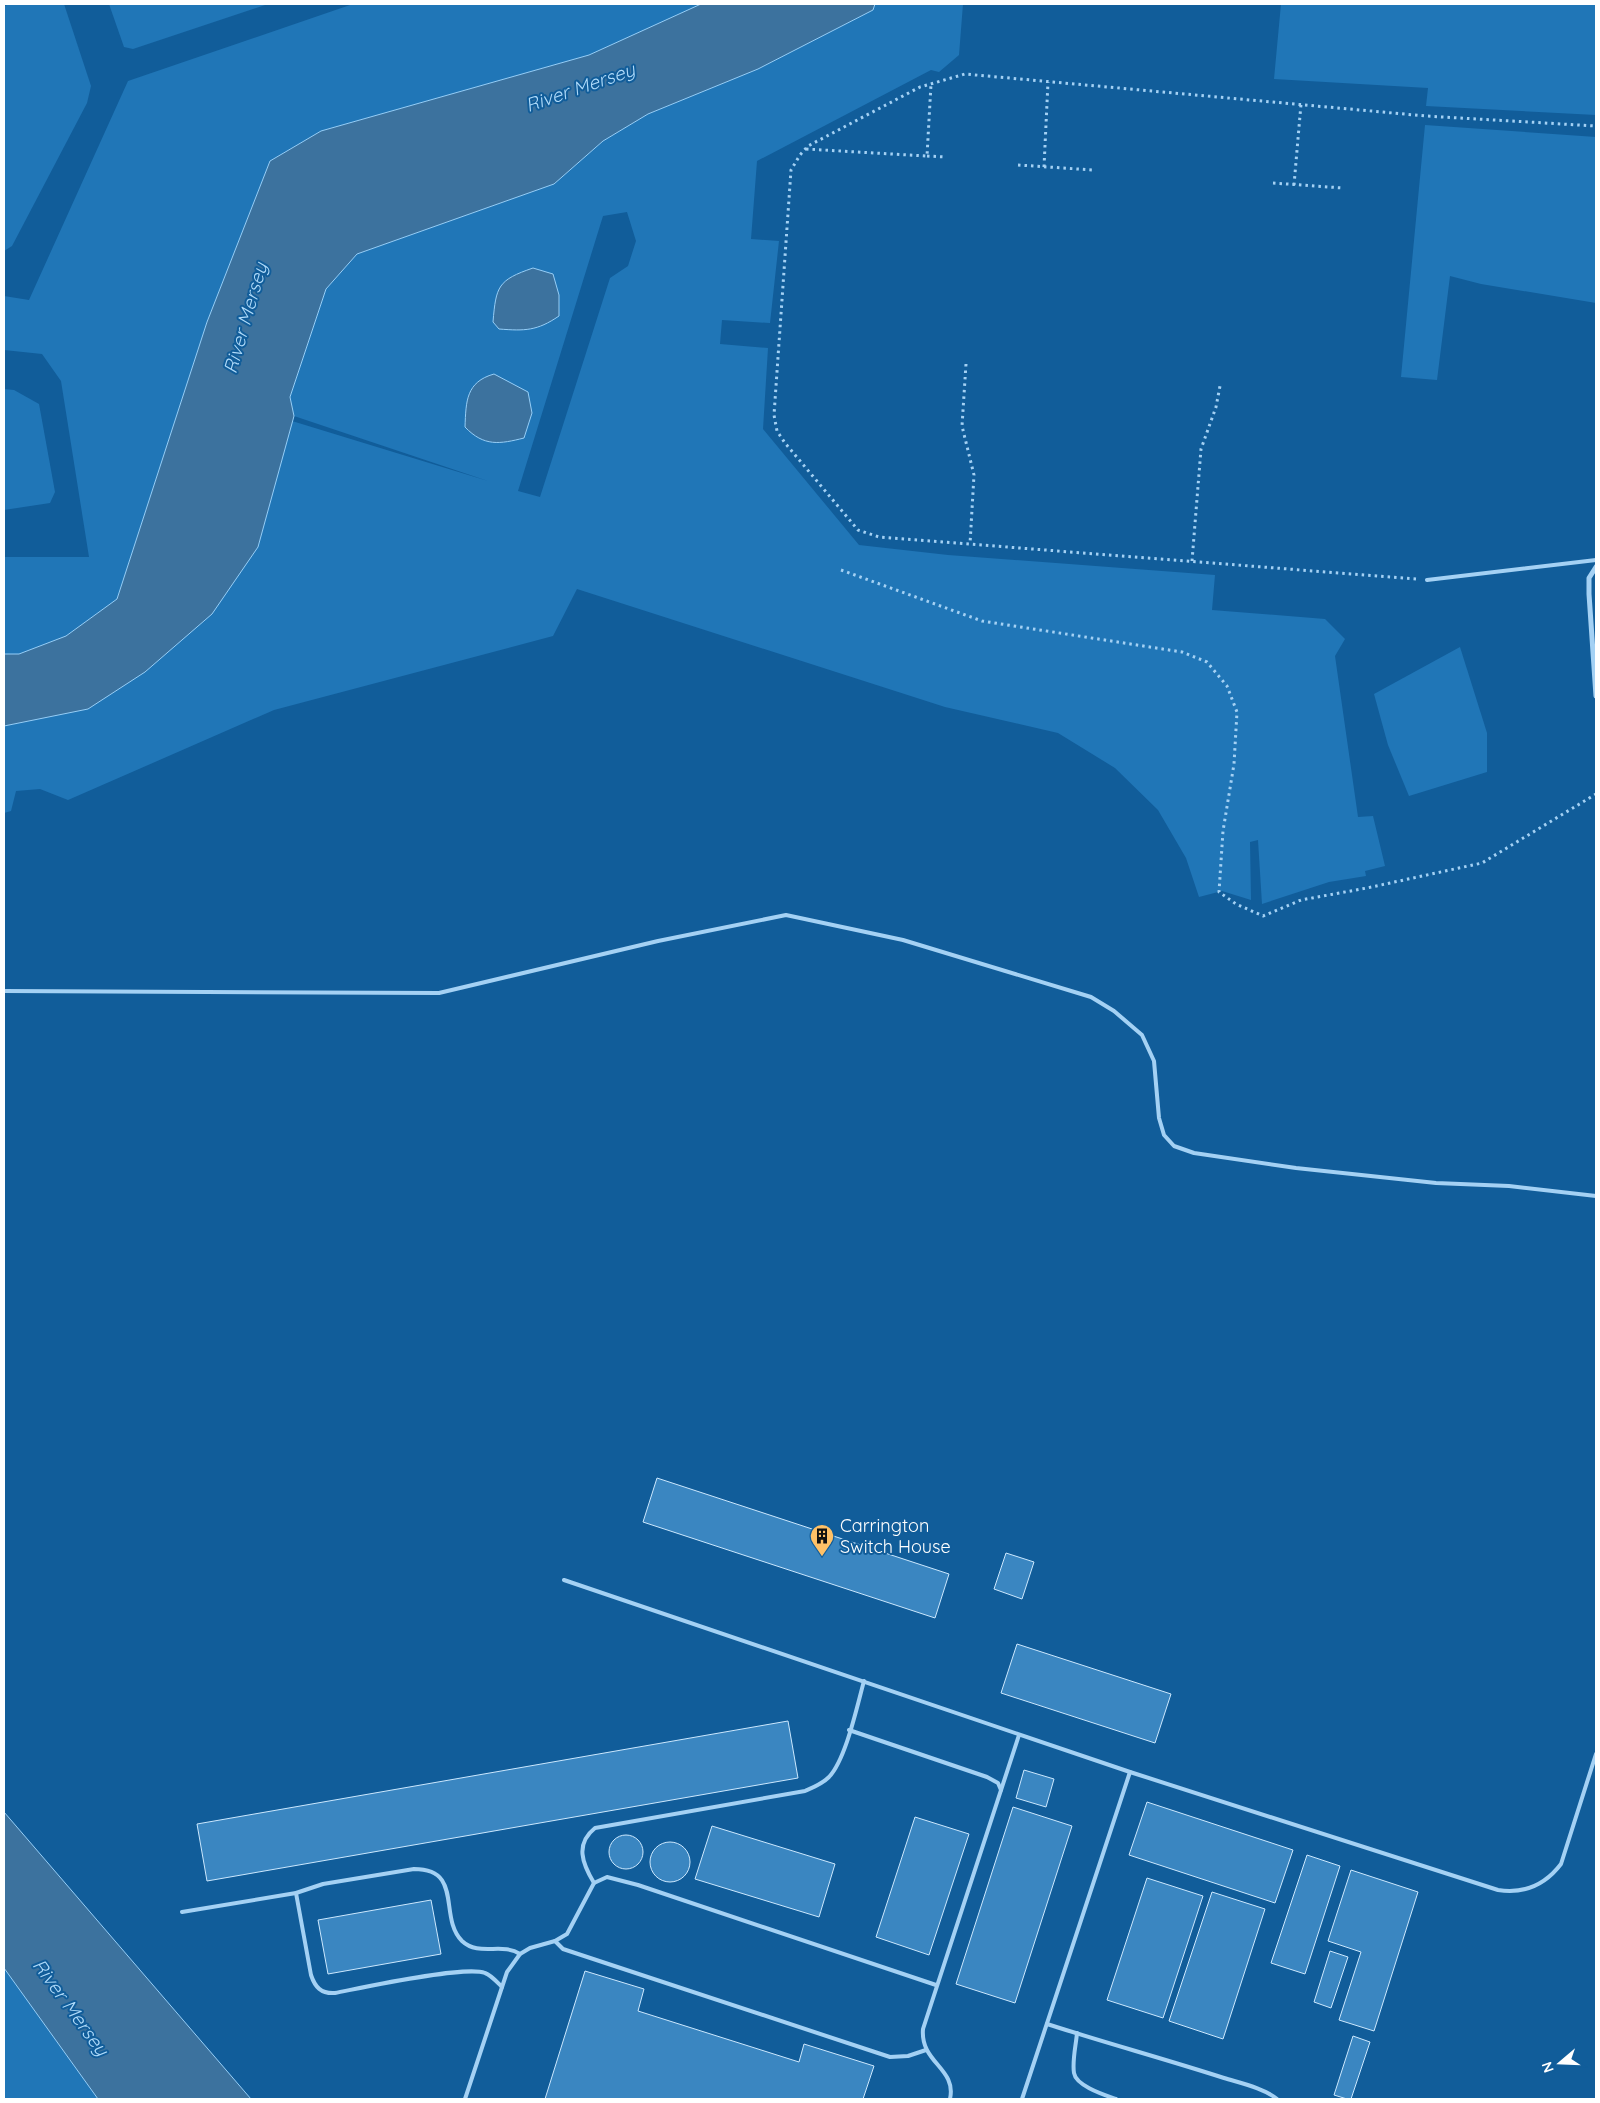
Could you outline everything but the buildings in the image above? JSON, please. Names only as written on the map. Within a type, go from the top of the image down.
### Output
[{"type":"street","points":[[1596,567],[1590,578],[1589,594],[1596,696]]},
{"type":"lane","points":[[1427,580],[1596,560]]},
{"type":"lane","points":[[4,991],[439,993],[658,941],[786,915],[903,940],[1091,997],[1114,1011],[1142,1036],[1154,1061],[1158,1118],[1164,1135],[1174,1146],[1194,1153],[1296,1168],[1436,1183],[1509,1186],[1596,1196]]},
{"type":"lane","points":[[564,1580],[1130,1772],[1498,1890],[1510,1892],[1523,1891],[1533,1887],[1553,1874],[1561,1864],[1596,1754]]},
{"type":"lane","points":[[594,1882],[582,1856],[582,1846],[586,1835],[595,1828],[710,1809],[805,1791],[818,1786],[829,1777],[838,1764],[864,1681]]},
{"type":"lane","points":[[849,1730],[987,1777],[998,1783],[1001,1790]]},
{"type":"lane","points":[[950,2099],[949,2079],[926,2050],[923,2043],[922,2028],[1019,1735]]},
{"type":"lane","points":[[1022,2099],[1130,1772]]},
{"type":"lane","points":[[182,1912],[296,1894],[323,1884],[414,1869],[427,1869],[438,1875],[444,1883],[452,1924],[462,1942],[473,1948],[483,1950],[508,1949],[520,1954]]},
{"type":"lane","points":[[465,2099],[507,1972],[520,1954],[530,1948],[555,1941],[567,1934],[594,1882],[607,1878],[616,1879],[936,1985]]},
{"type":"lane","points":[[296,1894],[311,1975],[314,1984],[320,1990],[335,1993],[452,1973],[476,1971],[486,1973],[502,1988]]},
{"type":"lane","points":[[555,1941],[563,1949],[890,2057],[908,2056],[926,2050]]},
{"type":"lane","points":[[1047,2024],[1204,2071],[1250,2087],[1277,2099]]},
{"type":"lane","points":[[1077,2033],[1074,2074],[1077,2080],[1090,2089],[1116,2099]]},
{"type":"path","points":[[1427,580],[878,536],[858,530],[777,431],[774,415],[792,170],[806,149],[892,100],[931,84],[965,74],[1426,116],[1596,126]]},
{"type":"path","points":[[1044,167],[1048,82]]},
{"type":"path","points":[[927,156],[931,84]]},
{"type":"path","points":[[1294,185],[1301,104]]},
{"type":"path","points":[[806,149],[945,157]]},
{"type":"path","points":[[1018,165],[1093,170]]},
{"type":"path","points":[[1273,183],[1343,188]]},
{"type":"path","points":[[966,364],[962,426],[974,475],[970,544]]},
{"type":"path","points":[[1192,561],[1201,449],[1216,408],[1220,386]]},
{"type":"path","points":[[841,570],[982,621],[1182,652],[1207,662],[1227,686],[1237,712],[1234,764],[1223,831],[1219,892],[1236,904],[1263,916],[1301,900],[1482,863],[1596,794]]},
{"type":"shaded area","points":[[10,4],[64,4],[91,86],[87,103],[12,246],[4,251],[4,6]]},
{"type":"shaded area","points":[[109,4],[268,4],[133,49],[124,47]]},
{"type":"shaded area","points":[[353,4],[701,4],[589,55],[321,131],[270,161],[207,322],[117,599],[66,636],[19,654],[4,654],[4,557],[89,557],[61,381],[42,354],[4,350],[4,296],[29,300],[128,81]]},
{"type":"shaded area","points":[[875,4],[963,4],[959,55],[939,72],[931,70],[757,161],[751,239],[779,241],[770,323],[722,320],[720,344],[768,348],[763,429],[859,545],[948,555],[1215,575],[1212,610],[1325,619],[1345,639],[1335,656],[1358,817],[1373,816],[1385,866],[1365,871],[1366,876],[1329,882],[1262,904],[1258,840],[1250,842],[1251,900],[1222,891],[1199,897],[1186,858],[1158,810],[1115,768],[1058,733],[945,707],[577,589],[553,636],[274,710],[68,800],[40,789],[16,791],[11,811],[4,813],[4,726],[88,709],[258,547],[292,421],[488,481],[294,416],[290,397],[326,289],[357,254],[554,184],[603,141],[648,114],[758,69],[873,10]],"holes":[[[627,212],[636,241],[628,266],[610,278],[540,497],[518,491],[603,216]]]},
{"type":"shaded area","points":[[1281,4],[1596,4],[1596,115],[1426,106],[1428,88],[1274,79]]},
{"type":"shaded area","points":[[1425,125],[1596,137],[1596,303],[1481,284],[1450,276],[1437,380],[1401,377]]},
{"type":"shaded area","points":[[4,389],[14,390],[39,404],[55,492],[50,503],[4,510]]},
{"type":"shaded area","points":[[1460,647],[1487,733],[1487,772],[1409,796],[1388,745],[1374,694]]},
{"type":"shaded area","points":[[4,1968],[98,2099],[4,2099]]},
{"type":"water","name":"River Mersey","points":[[701,4],[875,4],[873,10],[758,69],[648,114],[603,141],[554,184],[357,254],[326,289],[290,397],[294,416],[258,547],[212,614],[145,672],[88,709],[4,726],[4,654],[19,654],[66,636],[117,599],[207,322],[270,161],[321,131],[589,55]]},
{"type":"water","points":[[533,268],[553,274],[559,295],[559,316],[544,325],[530,329],[499,329],[493,322],[496,300],[501,286],[512,276]]},
{"type":"water","points":[[494,374],[528,392],[532,413],[524,438],[507,442],[486,441],[465,427],[469,394],[478,382]]},
{"type":"water","name":"River Mersey","points":[[4,1812],[251,2099],[98,2099],[4,1968]]},
{"type":"place","name":"Carrington Switch House","points":[[822,1557]]}]
